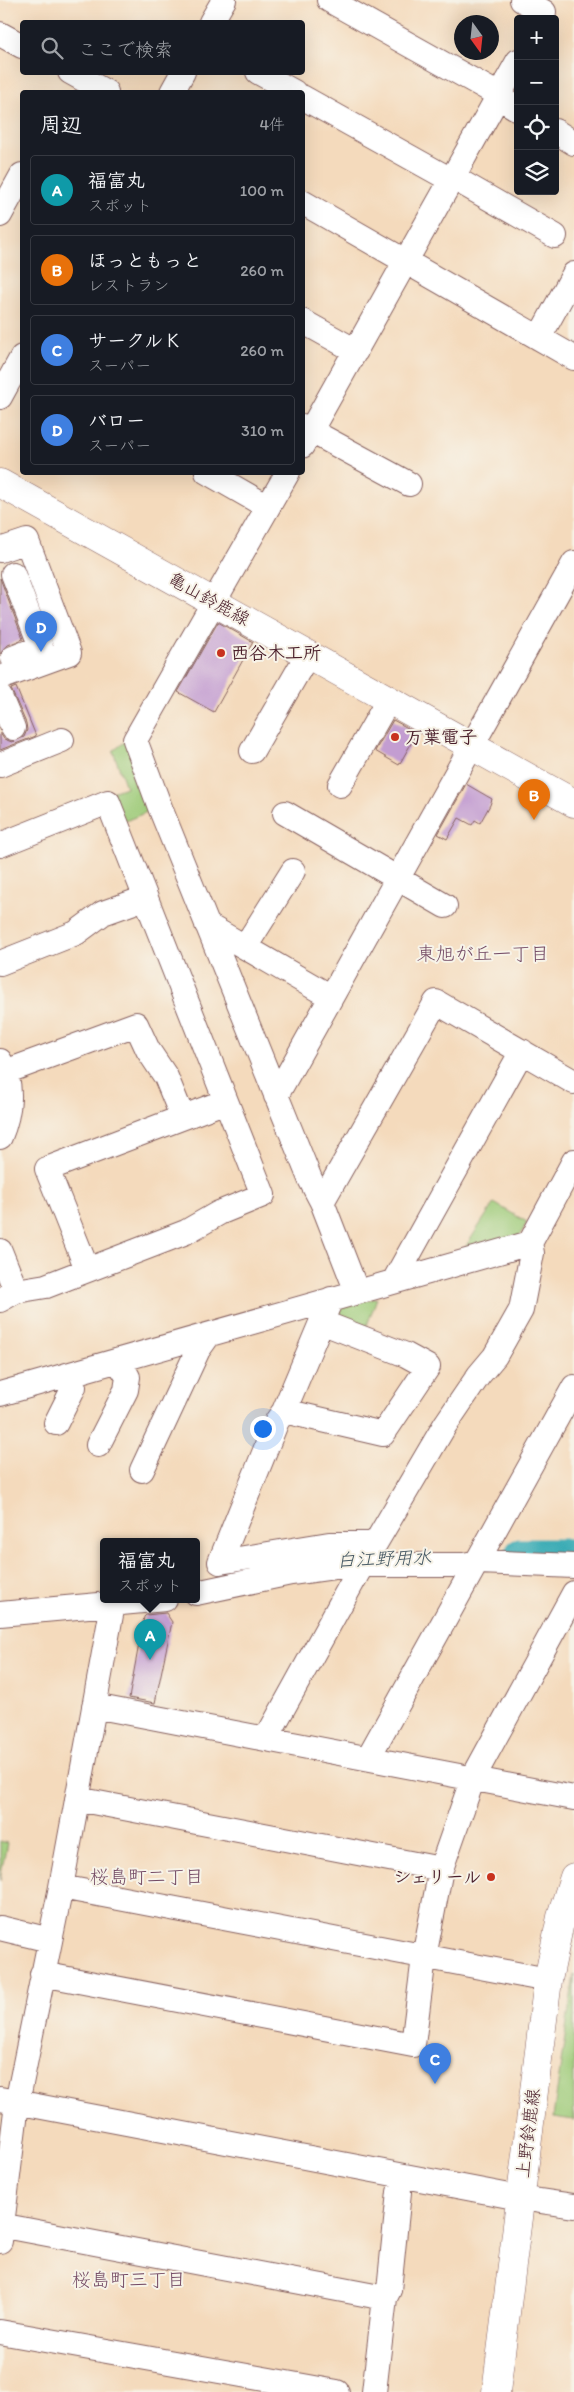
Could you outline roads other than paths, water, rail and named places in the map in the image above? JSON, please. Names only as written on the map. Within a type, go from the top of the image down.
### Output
[{"type":"main road","name":"亀山鈴鹿線","points":[[0,482],[574,803]]},
{"type":"main road","name":"上野鈴鹿線","points":[[496,2392],[548,1980],[561,1917],[574,1877]]},
{"type":"street","points":[[213,20],[224,0]]},
{"type":"street","points":[[329,0],[505,100]]},
{"type":"street","points":[[522,0],[545,10]]},
{"type":"street","points":[[0,34],[20,45]]},
{"type":"street","points":[[409,484],[305,434],[356,351],[452,179],[505,100],[514,73]]},
{"type":"street","points":[[75,75],[102,90]]},
{"type":"street","points":[[173,90],[181,75]]},
{"type":"street","points":[[263,75],[290,90]]},
{"type":"street","points":[[305,99],[554,236]]},
{"type":"street","points":[[559,134],[574,143]]},
{"type":"street","points":[[0,215],[20,179]]},
{"type":"street","points":[[305,204],[574,358]]},
{"type":"street","points":[[538,338],[574,274]]},
{"type":"street","points":[[305,323],[356,351]]},
{"type":"street","points":[[0,397],[20,365]]},
{"type":"street","points":[[212,475],[268,507]]},
{"type":"street","points":[[286,475],[135,740],[207,925],[310,1179],[322,1202],[357,1292]]},
{"type":"street","points":[[0,550],[27,541],[69,653],[3,676]]},
{"type":"street","points":[[276,1096],[574,563]]},
{"type":"street","points":[[3,676],[41,647],[13,574]]},
{"type":"street","points":[[252,752],[308,654]]},
{"type":"street","points":[[3,676],[14,728]]},
{"type":"street","points":[[340,785],[389,699]]},
{"type":"street","points":[[0,765],[62,740]]},
{"type":"street","points":[[0,845],[108,802],[263,1195],[218,1213],[186,1232],[46,1286],[8,1296],[0,1251]]},
{"type":"street","points":[[285,813],[445,906]]},
{"type":"street","points":[[245,947],[293,871]]},
{"type":"street","points":[[0,962],[76,933],[103,913],[145,898]]},
{"type":"street","points":[[207,925],[331,997]]},
{"type":"street","points":[[322,1202],[436,1002],[574,1082]]},
{"type":"street","points":[[0,1137],[5,1126],[9,1102],[3,1066],[136,1024],[148,1050],[166,1077],[182,1116]]},
{"type":"street","points":[[394,1281],[522,1051]]},
{"type":"street","points":[[87,1269],[46,1169],[226,1100]]},
{"type":"street","points":[[331,1300],[215,1566],[328,1544],[375,1544],[445,1425],[479,1375],[495,1356],[521,1310],[532,1254],[530,1243],[574,1160]]},
{"type":"street","points":[[0,1394],[530,1243]]},
{"type":"street","points":[[284,1411],[384,1434],[428,1367],[406,1355],[321,1322]]},
{"type":"street","points":[[142,1470],[198,1350],[208,1336]]},
{"type":"street","points":[[98,1445],[126,1390],[128,1378],[118,1361]]},
{"type":"street","points":[[56,1423],[74,1387],[70,1374]]},
{"type":"street","points":[[368,1758],[574,1387]]},
{"type":"street","points":[[200,1592],[291,1573],[362,1565],[464,1564],[483,1553],[574,1566]]},
{"type":"street","points":[[266,1739],[362,1565]]},
{"type":"street","points":[[42,1974],[413,2045],[424,1957],[441,1869],[473,1778],[574,1593]]},
{"type":"street","points":[[0,1614],[124,1603]]},
{"type":"street","points":[[113,1604],[50,1940],[9,2101],[1,2231],[386,2298]]},
{"type":"street","points":[[94,1706],[574,1798]]},
{"type":"street","points":[[77,1799],[441,1869]]},
{"type":"street","points":[[61,1887],[548,1980]]},
{"type":"street","points":[[0,1928],[50,1940]]},
{"type":"street","points":[[9,2101],[520,2198],[574,2206]]},
{"type":"street","points":[[374,2392],[386,2298],[389,2290],[399,2192]]},
{"type":"street","points":[[0,2332],[337,2392]]},
{"type":"waterway","name":"白江野用水","points":[[520,1554],[574,1554]]},
{"type":"place","name":"バロー","points":[[41,652]]},
{"type":"place","name":"西谷木工所","points":[[221,653]]},
{"type":"place","name":"万葉電子","points":[[395,737]]},
{"type":"place","name":"ほっともっと","points":[[534,820]]},
{"type":"place","name":"福富丸","points":[[150,1660]]},
{"type":"place","name":"シェリール","points":[[491,1877]]},
{"type":"place","name":"サークルＫ","points":[[435,2084]]},
{"type":"district","name":"東旭が丘一丁目","points":[[483,953]]},
{"type":"district","name":"桜島町二丁目","points":[[147,1876]]},
{"type":"district","name":"桜島町三丁目","points":[[129,2279]]}]
